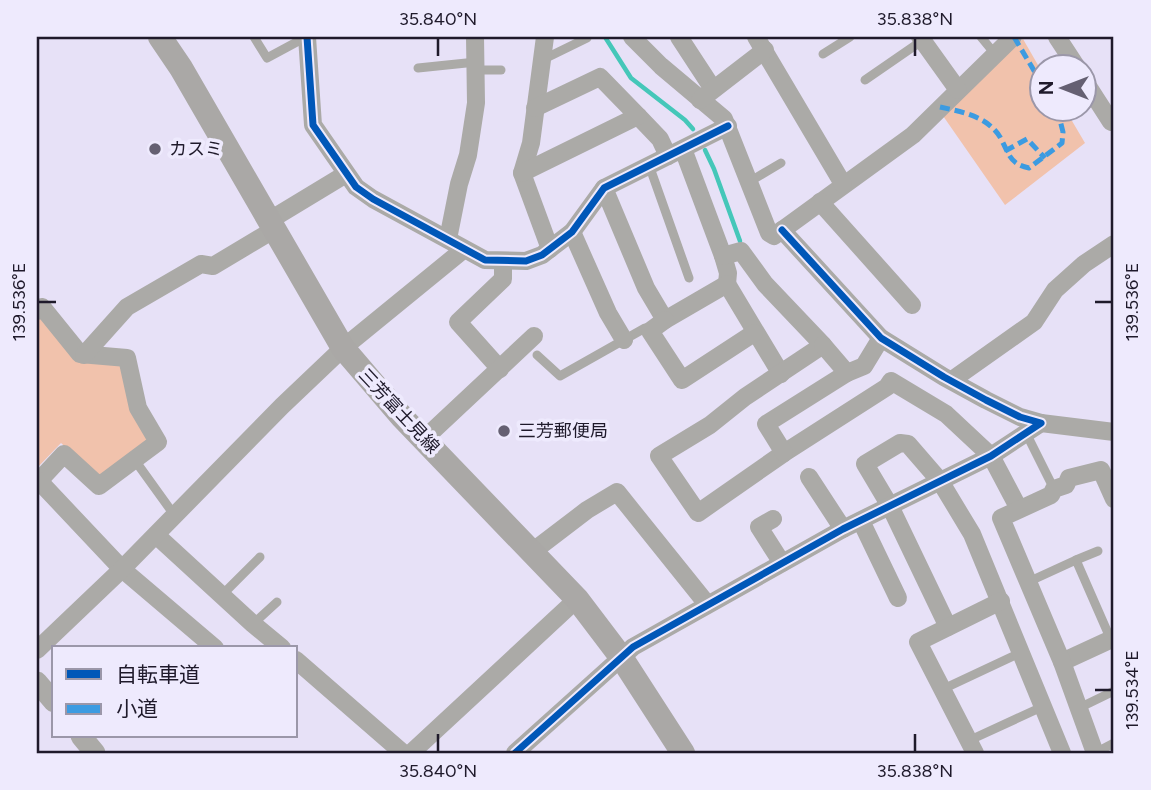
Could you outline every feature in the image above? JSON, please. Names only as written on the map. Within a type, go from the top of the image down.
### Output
[{"type":"main road","name":"三芳富士見線","points":[[160,37],[273,225],[342,348],[377,390],[577,598],[621,657],[683,753]]},
{"type":"street","points":[[308,37],[313,125],[356,187],[373,200],[485,260],[526,261],[550,250],[572,232],[604,188],[728,126]]},
{"type":"street","points":[[448,239],[477,103],[475,37]]},
{"type":"street","points":[[545,37],[531,143],[522,173],[550,250]]},
{"type":"street","points":[[632,37],[706,95]]},
{"type":"street","points":[[679,37],[706,95],[728,126],[769,233],[774,236],[912,135],[1013,37]]},
{"type":"street","points":[[1057,37],[1067,52]]},
{"type":"street","points":[[921,38],[958,90]]},
{"type":"street","points":[[706,95],[761,44],[843,184]]},
{"type":"street","points":[[535,108],[600,77],[676,152],[723,257],[728,273],[727,284],[781,374]]},
{"type":"street","points":[[1098,102],[1111,122],[1114,120]]},
{"type":"street","points":[[522,173],[638,116]]},
{"type":"street","points":[[85,355],[127,307],[201,264],[213,266],[346,174]]},
{"type":"street","points":[[604,188],[646,288],[665,320]]},
{"type":"street","points":[[820,202],[912,305]]},
{"type":"street","points":[[782,230],[881,338],[943,377],[1020,417],[1034,428],[1114,432]]},
{"type":"street","points":[[572,232],[608,313],[624,340]]},
{"type":"street","points":[[952,380],[1034,322],[1055,290],[1084,264],[1114,244]]},
{"type":"street","points":[[37,650],[122,569],[342,348],[463,250]]},
{"type":"street","points":[[723,257],[741,251],[765,284],[823,345],[855,369],[891,381],[946,414],[991,456],[1019,509]]},
{"type":"street","points":[[500,369],[458,322],[503,279],[503,261]]},
{"type":"street","points":[[727,284],[650,331],[682,380],[754,333]]},
{"type":"street","points":[[37,311],[42,307],[80,355],[127,358],[138,408],[158,442],[99,486],[64,454],[38,482],[122,569],[213,646]]},
{"type":"street","points":[[424,439],[534,336]]},
{"type":"street","points":[[784,453],[765,424],[855,369],[881,338]]},
{"type":"street","points":[[823,345],[745,397],[709,425],[659,456],[698,513],[784,453],[887,387],[891,381]]},
{"type":"street","points":[[515,753],[633,647],[844,529],[991,456],[1034,428]]},
{"type":"street","points":[[948,627],[890,506],[865,464],[900,443],[908,443],[940,481],[972,534],[1044,706],[1059,752]]},
{"type":"street","points":[[1095,753],[1062,662],[1001,518],[1051,495],[1054,489],[1066,485],[1069,478],[1101,470],[1113,492]]},
{"type":"street","points":[[809,477],[844,529]]},
{"type":"street","points":[[532,552],[587,510],[617,492],[707,604]]},
{"type":"street","points":[[773,519],[759,527],[782,563]]},
{"type":"street","points":[[861,521],[898,598]]},
{"type":"street","points":[[156,534],[279,646]]},
{"type":"street","points":[[411,753],[577,598]]},
{"type":"street","points":[[971,747],[918,642],[1001,601]]},
{"type":"street","points":[[1062,662],[1112,639]]},
{"type":"street","points":[[298,662],[403,753]]},
{"type":"street","points":[[37,682],[52,700]]},
{"type":"street","points":[[84,738],[95,753]]},
{"type":"lane","points":[[254,37],[267,58],[308,37]]},
{"type":"lane","points":[[823,54],[850,37]]},
{"type":"lane","points":[[981,37],[995,54]]},
{"type":"lane","points":[[542,60],[587,38]]},
{"type":"lane","points":[[865,80],[921,38]]},
{"type":"lane","points":[[418,68],[476,66],[501,70]]},
{"type":"lane","points":[[749,182],[780,163]]},
{"type":"lane","points":[[649,165],[689,278]]},
{"type":"lane","points":[[537,355],[560,376],[645,328],[650,331]]},
{"type":"lane","points":[[1034,428],[1054,489]]},
{"type":"lane","points":[[139,466],[175,516]]},
{"type":"lane","points":[[1028,582],[1098,551]]},
{"type":"lane","points":[[222,595],[260,557]]},
{"type":"lane","points":[[1076,560],[1112,639]]},
{"type":"lane","points":[[253,624],[277,602]]},
{"type":"lane","points":[[941,690],[1022,652]]},
{"type":"lane","points":[[1079,708],[1114,691]]},
{"type":"lane","points":[[971,747],[1044,706]]},
{"type":"lane","points":[[1095,753],[1114,743]]},
{"type":"shaded area","points":[[1023,39],[1030,52],[1028,52],[1028,122],[1073,122],[1085,143],[1005,205],[941,113]]},
{"type":"shaded area","points":[[37,315],[77,359],[120,362],[149,442],[98,477],[61,443],[37,468]]},
{"type":"waterway","points":[[605,37],[631,78],[693,129]]},
{"type":"waterway","points":[[705,150],[740,241]]},
{"type":"marked path","points":[[1014,37],[1028,60]]},
{"type":"marked path","points":[[940,107],[973,116],[988,124],[1000,137],[1013,161],[1029,168],[1062,143],[1060,122]]},
{"type":"marked path","points":[[1005,151],[1027,139],[1045,158]]},
{"type":"cycle path","points":[[307,37],[313,125],[356,187],[485,260],[526,261],[542,255],[572,232],[604,188],[728,126]]},
{"type":"cycle path","points":[[515,753],[633,647],[843,529],[991,456],[1041,423],[1020,417],[986,400],[881,338],[782,230]]},
{"type":"place","name":"カスミ","points":[[155,149]]},
{"type":"place","name":"三芳郵便局","points":[[504,431]]}]
